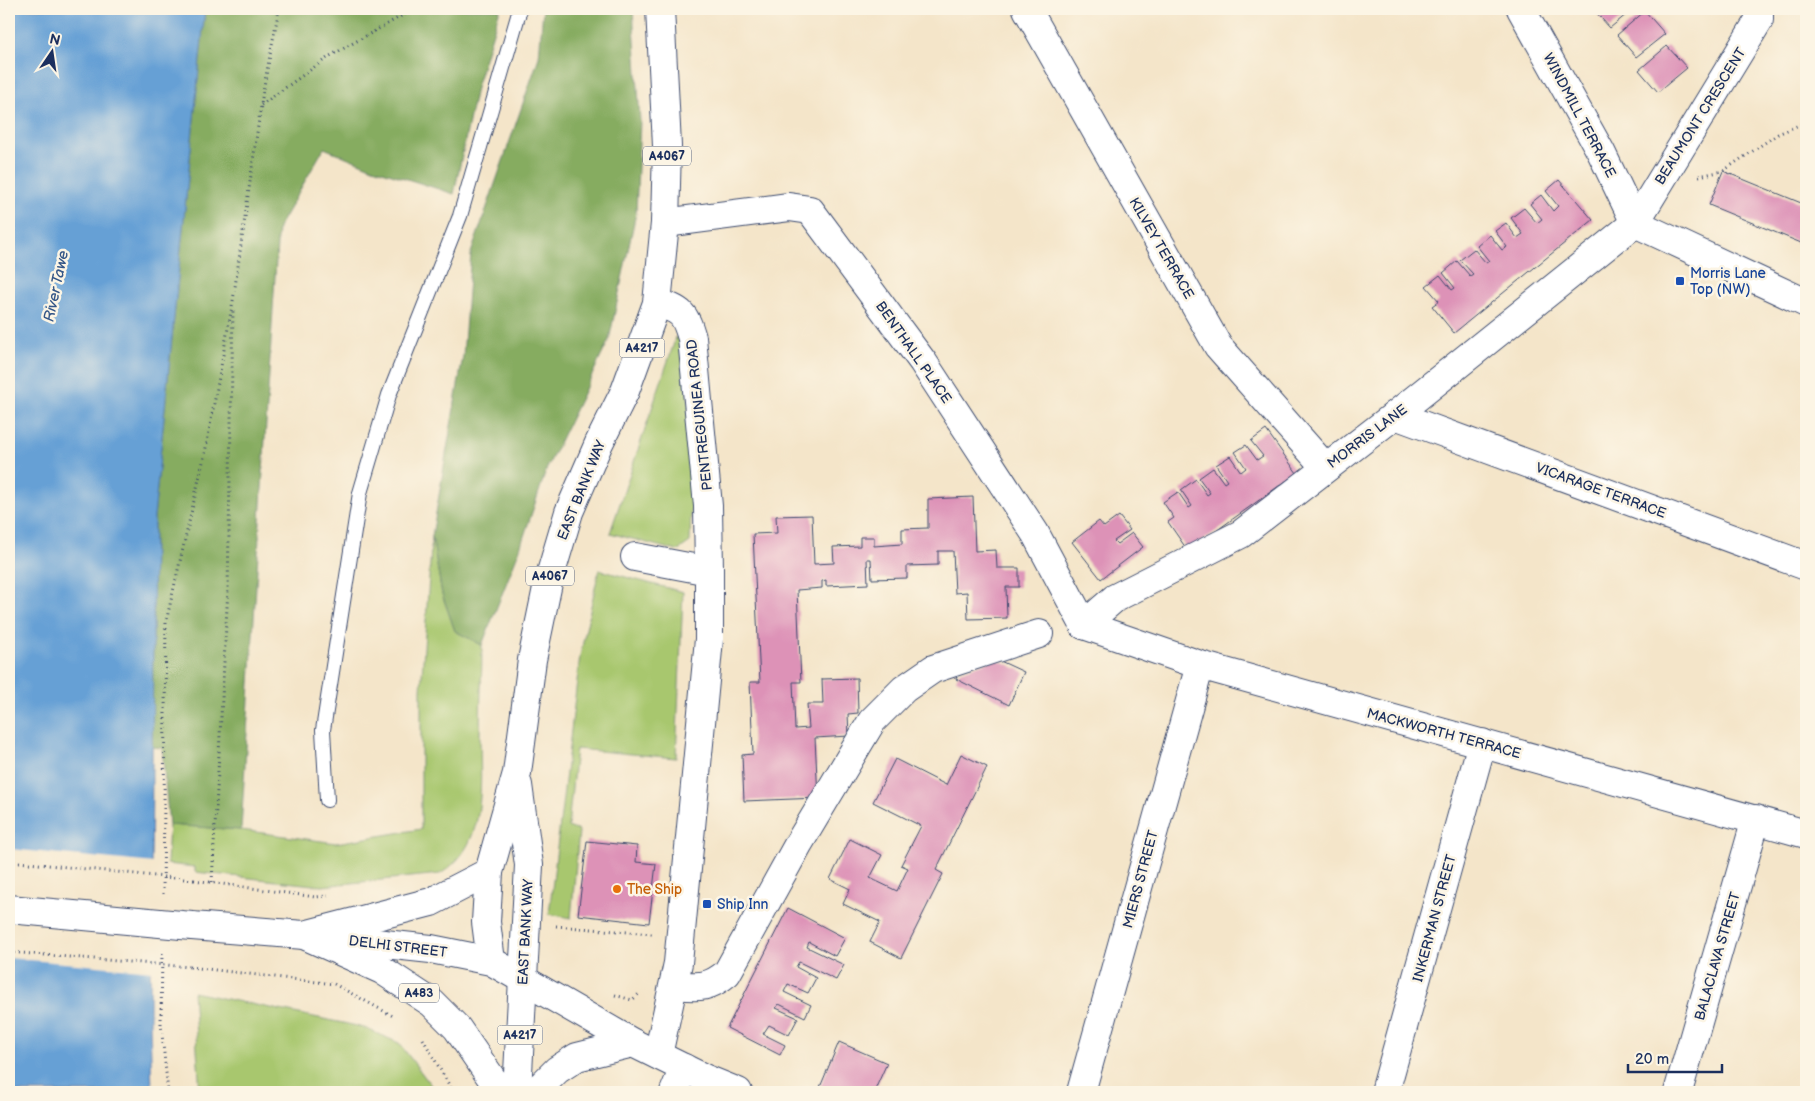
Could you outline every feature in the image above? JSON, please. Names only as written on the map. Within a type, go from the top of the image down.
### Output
[{"type":"street","name":"A4067","points":[[657,303],[665,223],[667,146],[660,9]]},
{"type":"street","name":"KILVEY TERRACE","points":[[1026,9],[1218,346],[1325,467]]},
{"type":"street","name":"WINDMILL TERRACE","points":[[1522,9],[1601,152],[1635,223]]},
{"type":"street","name":"BEAUMONT CRESCENT","points":[[1635,223],[1759,20],[1759,9]]},
{"type":"street","name":"BENTHALL PLACE","points":[[665,223],[789,207],[810,210],[923,362],[1035,532],[1084,625]]},
{"type":"street","name":"MORRIS LANE","points":[[1084,625],[1115,598],[1241,534],[1635,223]]},
{"type":"street","points":[[1635,223],[1806,303]]},
{"type":"street","name":"EAST BANK WAY","points":[[490,872],[517,773],[532,660],[548,583],[569,512],[624,391],[657,303]]},
{"type":"street","name":"PENTREGUINEA ROAD","points":[[657,303],[674,308],[686,318],[692,338],[708,506],[709,571],[709,639],[681,936],[674,985],[658,1055]]},
{"type":"street","name":"VICARAGE TERRACE","points":[[1395,414],[1806,566]]},
{"type":"street","points":[[635,557],[709,571]]},
{"type":"street","name":"MACKWORTH TERRACE","points":[[1084,625],[1200,665],[1806,834]]},
{"type":"street","points":[[674,985],[701,987],[716,982],[728,973],[799,843],[872,721],[904,689],[933,668],[1039,634]]},
{"type":"street","name":"MIERS STREET","points":[[1081,1092],[1200,665]]},
{"type":"street","name":"INKERMAN STREET","points":[[1385,1092],[1482,743]]},
{"type":"street","name":"EAST BANK WAY","points":[[517,773],[529,865],[517,1092]]},
{"type":"street","name":"BALACLAVA STREET","points":[[1678,1092],[1756,820]]},
{"type":"street","points":[[304,935],[431,902],[490,872]]},
{"type":"street","points":[[490,872],[486,922],[491,960]]},
{"type":"street","name":"A483","points":[[9,909],[304,935],[382,970],[432,1003],[457,1028],[501,1092]]},
{"type":"street","name":"DELHI STREET","points":[[304,935],[431,949],[491,960],[633,1043],[658,1055],[679,1080],[738,1092]]},
{"type":"street","points":[[534,1092],[557,1070],[577,1057],[633,1043]]},
{"type":"lane","points":[[327,800],[323,730],[360,493],[389,395],[460,216],[520,9]]},
{"type":"path","points":[[163,896],[166,622],[205,453],[233,301],[261,106],[279,9]]},
{"type":"path","points":[[261,106],[330,56],[414,9]]},
{"type":"path","points":[[1723,171],[1778,134],[1806,122]]},
{"type":"path","points":[[212,882],[228,589],[233,301]]},
{"type":"path","points":[[9,861],[212,882],[315,897],[334,895]]},
{"type":"path","points":[[553,926],[681,936]]},
{"type":"path","points":[[162,945],[161,1024],[168,1092]]},
{"type":"path","points":[[9,952],[190,967],[334,984],[401,1020]]},
{"type":"path","points":[[612,994],[632,1000],[645,987]]},
{"type":"path","points":[[422,1037],[453,1092]]},
{"type":"green space","points":[[205,9],[500,9],[476,88],[454,194],[373,168],[324,148],[278,228],[241,830],[169,825],[162,748],[152,747],[154,517]]},
{"type":"green space","points":[[543,9],[633,9],[640,121],[636,213],[609,340],[547,468],[519,551],[482,645],[455,631],[442,594],[432,536],[463,356],[471,253],[539,57]]},
{"type":"green space","points":[[676,337],[679,339],[706,510],[691,511],[690,542],[677,551],[610,533]]},
{"type":"green space","points":[[432,536],[442,594],[455,631],[482,645],[481,773],[478,812],[474,830],[467,846],[456,861],[440,874],[322,886],[195,872],[195,867],[167,864],[169,825],[241,830],[336,843],[421,829],[421,690]]},
{"type":"green space","points":[[599,570],[683,592],[676,758],[576,749],[568,827],[579,831],[571,918],[549,914],[580,656]]},
{"type":"green space","points":[[193,992],[362,1027],[399,1043],[436,1092],[200,1092]]},
{"type":"water","name":"River Tawe","points":[[9,9],[205,9],[154,517],[150,1020],[152,1092],[9,1092]]},
{"type":"pier","points":[[9,849],[154,863],[153,971],[9,958]]},
{"type":"building","points":[[1593,9],[1633,9],[1610,28]]},
{"type":"building","points":[[1645,11],[1665,34],[1636,57],[1617,35]]},
{"type":"building","points":[[1667,46],[1687,68],[1658,92],[1639,70]]},
{"type":"building","points":[[1723,171],[1806,205],[1806,245],[1709,205]]},
{"type":"building","points":[[1559,180],[1593,220],[1454,333],[1432,306],[1439,301],[1426,286],[1440,275],[1452,290],[1455,288],[1443,273],[1457,261],[1470,276],[1473,274],[1460,260],[1474,249],[1486,263],[1489,261],[1477,246],[1490,235],[1502,250],[1507,247],[1495,231],[1506,223],[1517,238],[1523,234],[1511,218],[1524,208],[1537,223],[1542,219],[1530,204],[1541,195],[1553,211],[1558,206],[1546,191]]},
{"type":"building","points":[[1266,430],[1297,473],[1188,551],[1168,522],[1174,518],[1163,502],[1178,492],[1189,508],[1192,506],[1181,490],[1196,479],[1207,495],[1210,493],[1199,478],[1213,468],[1224,483],[1227,481],[1216,465],[1230,456],[1241,472],[1246,468],[1235,452],[1246,445],[1257,460],[1263,456],[1251,441]]},
{"type":"building","points":[[973,497],[975,551],[996,550],[997,568],[1019,568],[1019,587],[1006,587],[1007,618],[968,619],[967,592],[955,593],[953,551],[938,551],[938,565],[907,566],[907,578],[872,579],[871,559],[867,559],[868,584],[826,586],[826,580],[822,581],[822,588],[797,590],[801,682],[793,682],[795,729],[809,728],[807,704],[823,704],[822,679],[857,678],[858,713],[848,714],[849,736],[815,738],[818,798],[744,801],[742,755],[753,754],[750,682],[760,682],[753,534],[777,533],[776,516],[812,515],[814,564],[834,563],[833,547],[860,546],[860,537],[874,537],[874,546],[902,544],[902,529],[928,528],[928,499]]},
{"type":"building","points":[[1119,516],[1130,530],[1114,541],[1117,544],[1132,533],[1143,547],[1101,579],[1072,542],[1099,521],[1104,527]]},
{"type":"building","points":[[996,659],[1024,672],[1009,705],[956,679],[960,672]]},
{"type":"building","points":[[961,754],[987,767],[936,870],[943,874],[901,958],[870,942],[880,922],[843,904],[850,889],[830,879],[850,839],[882,855],[870,878],[897,891],[908,868],[901,865],[921,826],[873,802],[895,759],[946,785]]},
{"type":"building","name":"The Ship","points":[[587,841],[637,846],[636,862],[656,864],[649,923],[578,915]]},
{"type":"building","points":[[788,908],[845,938],[835,956],[809,942],[807,947],[844,965],[836,980],[799,962],[796,967],[816,978],[808,993],[788,984],[784,992],[811,1005],[805,1017],[779,1004],[776,1008],[798,1018],[789,1035],[769,1025],[763,1034],[785,1045],[780,1055],[727,1028]]},
{"type":"building","points":[[839,1042],[887,1063],[874,1092],[818,1092]]},
{"type":"place","name":"Morris Lane Top (NW)","points":[[1680,281]]},
{"type":"place","name":"The Ship","points":[[617,889]]},
{"type":"place","name":"Ship Inn","points":[[707,904]]}]
